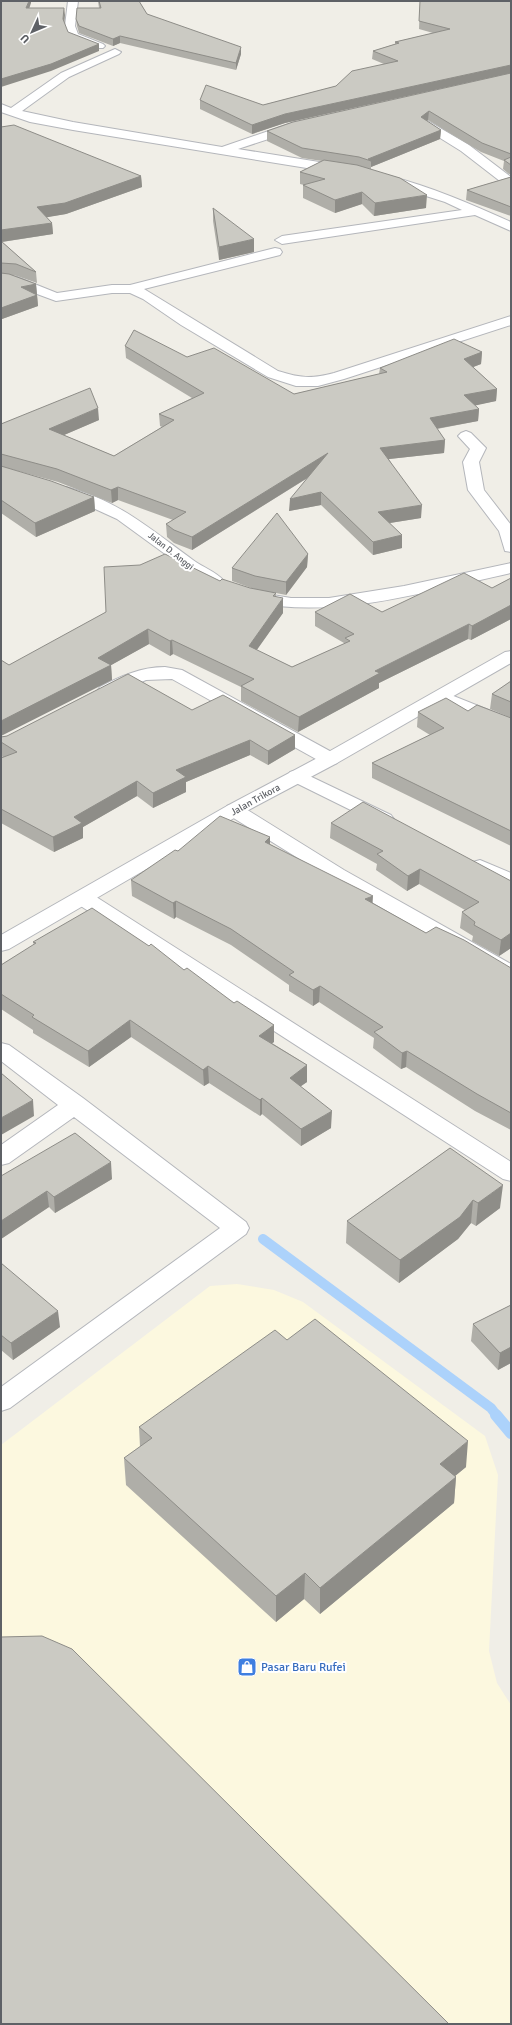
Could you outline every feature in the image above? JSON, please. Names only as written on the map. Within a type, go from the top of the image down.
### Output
[{"type":"street","points":[[7,110],[65,75],[115,52],[73,36],[70,26],[73,1]]},
{"type":"street","points":[[7,110],[30,118],[222,151],[358,172]]},
{"type":"street","points":[[9,125],[30,118]]},
{"type":"street","points":[[222,151],[289,127],[309,122]]},
{"type":"street","points":[[428,125],[465,148],[510,182]]},
{"type":"street","points":[[378,177],[450,199],[511,227]]},
{"type":"street","points":[[494,186],[510,182]]},
{"type":"street","points":[[450,199],[472,193]]},
{"type":"street","points":[[282,240],[479,212]]},
{"type":"street","points":[[132,289],[141,285],[275,252]]},
{"type":"street","points":[[1,279],[12,280],[56,297],[112,289],[132,289],[148,296],[186,322],[244,358],[273,374],[296,382],[318,382],[339,376],[432,347],[511,320]]},
{"type":"street","points":[[466,436],[478,448],[471,462],[476,490],[507,531],[511,547]]},
{"type":"street","name":"Jalan D. Anggi","points":[[47,486],[108,508],[122,515],[166,546],[198,572],[234,590],[252,596],[291,604],[329,604],[404,591],[511,568]]},
{"type":"street","name":"Jalan Trikora","points":[[1,944],[234,810],[330,759],[511,656]]},
{"type":"street","points":[[90,698],[140,674],[160,671],[176,674],[330,759]]},
{"type":"street","points":[[441,696],[511,726]]},
{"type":"street","points":[[297,776],[398,826]]},
{"type":"street","points":[[234,810],[337,874],[511,973]]},
{"type":"street","points":[[462,857],[511,881]]},
{"type":"street","points":[[83,898],[511,1173]]},
{"type":"street","points":[[1,1050],[75,1104],[237,1228],[1,1401]]},
{"type":"street","points":[[1,1157],[75,1104]]},
{"type":"shaded area","name":"Pasar Baru Rufei","points":[[237,1284],[274,1290],[303,1302],[485,1436],[498,1475],[489,1651],[497,1683],[511,1705],[511,2024],[1,2024],[1,1445],[210,1286]]},
{"type":"building","points":[[1,1],[29,1],[26,8],[64,8],[63,19],[68,32],[99,44],[51,64],[1,79]]},
{"type":"building","points":[[99,1],[139,1],[147,14],[241,47],[236,63],[120,36],[113,39],[79,26],[76,19],[77,8],[101,8]]},
{"type":"building","points":[[420,1],[511,1],[511,65],[285,114],[252,125],[200,100],[206,85],[263,105],[336,86],[352,71],[398,61],[373,51],[399,43],[395,42],[450,29],[419,21]]},
{"type":"building","points":[[511,73],[511,154],[482,143],[429,111],[421,117],[441,130],[368,159],[371,161],[359,157],[302,148],[267,131],[293,122]]},
{"type":"building","points":[[14,125],[141,176],[65,203],[37,207],[52,223],[1,230],[1,127]]},
{"type":"building","points":[[511,157],[511,165],[504,160]]},
{"type":"building","points":[[324,160],[357,165],[400,178],[427,195],[375,203],[362,192],[335,200],[303,185],[325,179],[300,172]]},
{"type":"building","points":[[511,177],[511,207],[467,190]]},
{"type":"building","points":[[213,208],[254,239],[219,247]]},
{"type":"building","points":[[1,241],[36,272],[16,264],[1,263]]},
{"type":"building","points":[[1,273],[9,274],[36,284],[21,287],[37,295],[1,308]]},
{"type":"building","points":[[134,330],[187,357],[214,348],[294,394],[387,372],[380,368],[454,339],[482,352],[464,359],[497,389],[464,395],[479,409],[430,418],[445,440],[380,448],[422,505],[378,512],[402,535],[373,542],[321,492],[290,499],[328,453],[192,537],[174,530],[166,524],[186,512],[118,487],[111,490],[57,469],[1,454],[1,424],[90,388],[98,408],[49,429],[114,456],[174,420],[159,414],[204,393],[125,346]]},
{"type":"building","points":[[1,466],[51,481],[94,497],[35,523],[1,500]]},
{"type":"building","points":[[277,513],[308,554],[286,582],[255,576],[232,568]]},
{"type":"building","points":[[165,554],[220,581],[222,579],[250,588],[276,593],[273,596],[283,598],[249,646],[292,667],[350,641],[345,638],[354,634],[315,612],[350,594],[382,612],[464,573],[492,588],[511,578],[511,605],[472,626],[469,624],[375,671],[380,673],[299,717],[241,686],[254,679],[172,640],[170,641],[148,629],[98,658],[111,665],[1,721],[1,660],[9,665],[106,612],[104,567],[140,565]]},
{"type":"building","points":[[128,674],[192,710],[223,695],[295,735],[268,751],[250,740],[176,770],[186,777],[153,793],[137,781],[74,817],[82,823],[53,837],[1,809],[1,758],[17,752],[1,742],[1,737],[7,736]]},
{"type":"building","points":[[511,681],[511,702],[492,694]]},
{"type":"building","points":[[446,698],[468,711],[477,705],[511,718],[511,831],[372,763],[444,728],[418,712]]},
{"type":"building","points":[[363,802],[511,881],[511,933],[501,940],[474,925],[475,922],[462,912],[479,902],[420,869],[408,876],[377,854],[383,851],[331,823]]},
{"type":"building","points":[[220,816],[270,837],[265,842],[373,896],[365,899],[426,933],[436,927],[464,940],[511,968],[511,1113],[407,1051],[402,1053],[374,1032],[383,1027],[320,986],[313,990],[289,975],[294,972],[231,929],[176,901],[173,903],[131,880],[175,850],[178,851]]},
{"type":"building","points":[[92,908],[149,946],[151,944],[184,970],[187,968],[234,1003],[237,1001],[274,1025],[259,1036],[307,1065],[290,1078],[332,1111],[301,1129],[262,1098],[260,1100],[208,1066],[203,1070],[130,1020],[88,1051],[32,1017],[34,1015],[1,994],[1,965],[36,943],[33,942]]},
{"type":"building","points":[[1,1073],[33,1100],[1,1118]]},
{"type":"building","points":[[75,1133],[111,1162],[54,1197],[47,1191],[1,1221],[1,1176]]},
{"type":"building","points":[[450,1148],[503,1185],[478,1203],[473,1200],[460,1217],[400,1260],[347,1221]]},
{"type":"building","points":[[1,1263],[58,1311],[11,1343],[1,1335]]},
{"type":"building","points":[[511,1305],[511,1347],[500,1353],[473,1324]]},
{"type":"building","points":[[315,1319],[468,1441],[440,1464],[456,1477],[320,1588],[305,1573],[276,1596],[124,1458],[152,1438],[139,1427],[275,1330],[287,1340]]},
{"type":"building","points":[[42,1636],[72,1649],[449,2024],[1,2024],[1,1637]]},
{"type":"waterway","points":[[263,1239],[491,1408],[497,1416]]},
{"type":"waterway","points":[[496,1415],[511,1433]]},
{"type":"place","name":"Pasar Baru Rufei","points":[[247,1667]]}]
